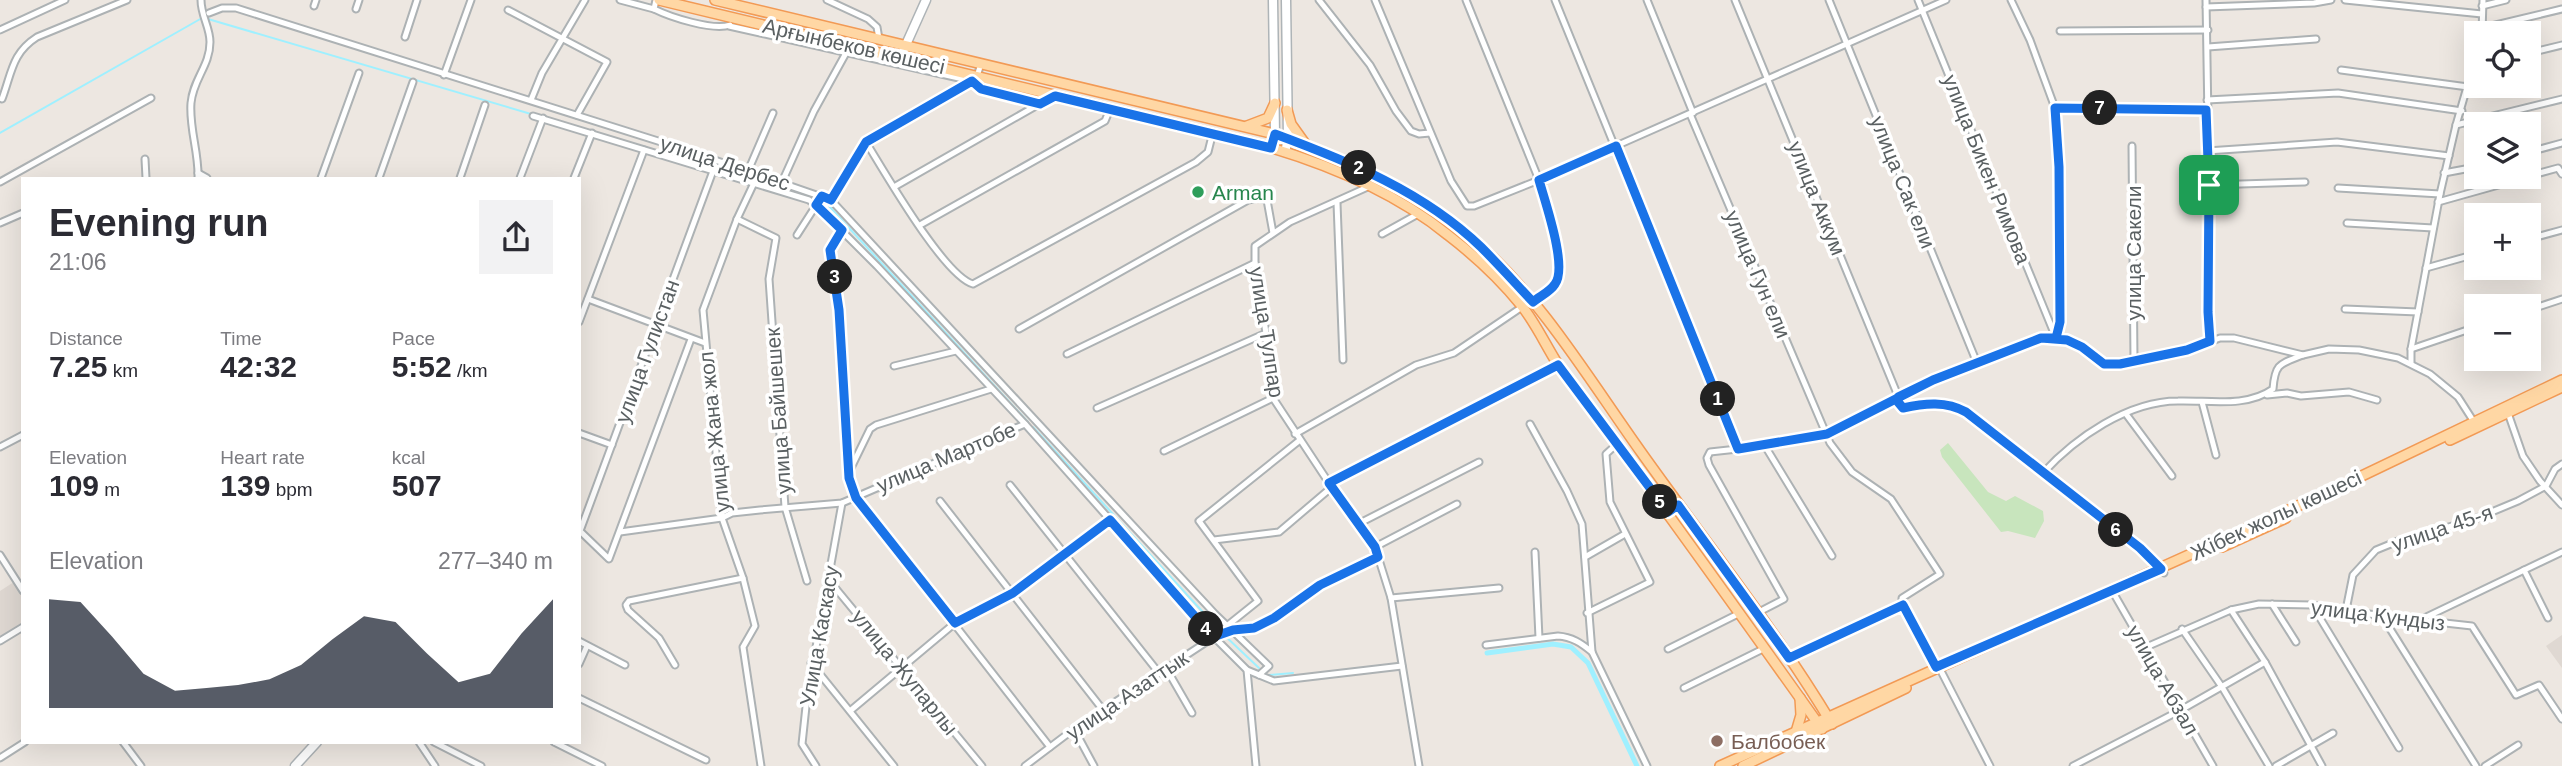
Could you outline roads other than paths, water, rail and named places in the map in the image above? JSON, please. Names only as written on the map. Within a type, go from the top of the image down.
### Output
[{"type":"main road","name":"Арғынбеков көшесі","points":[[715,0],[1275,134],[1327,153],[1403,190],[1444,217],[1480,246],[1533,302],[1789,658],[1830,720]]},
{"type":"main road","points":[[900,58],[926,0]]},
{"type":"main road","points":[[1271,148],[1275,134],[1273,0]]},
{"type":"main road","points":[[1285,152],[1288,139],[1286,0]]},
{"type":"main road","name":"Арғынбеков көшесі","points":[[656,3],[900,58],[974,79],[1213,132],[1271,148],[1321,164],[1370,186],[1418,214],[1447,233],[1471,254],[1502,283],[1522,307],[1558,365],[1668,512],[1820,725]]},
{"type":"main road","points":[[1244,126],[1268,118],[1275,103]]},
{"type":"main road","points":[[1287,110],[1291,124],[1308,146]]},
{"type":"main road","name":"Жібек жолы көшесі","points":[[1830,720],[1843,710],[2114,594],[2476,425],[2562,380]]},
{"type":"main road","name":"Жібек жолы көшесі","points":[[2476,425],[2562,387]]},
{"type":"main road","points":[[1668,512],[1678,505]]},
{"type":"main road","name":"Жібек жолы көшесі","points":[[1743,766],[1830,720],[1939,669],[2162,571]]},
{"type":"main road","points":[[1796,732],[1801,715],[1799,697]]},
{"type":"main road","points":[[1817,701],[1843,710]]},
{"type":"main road","name":"Жібек жолы көшесі","points":[[1720,766],[1796,732],[1820,725]]},
{"type":"main road","points":[[295,766],[315,744]]},
{"type":"street","points":[[0,30],[65,0]]},
{"type":"street","points":[[2,99],[18,52],[26,44],[127,0]]},
{"type":"street","points":[[198,176],[191,104],[195,84],[210,58],[210,38],[201,13],[201,0]]},
{"type":"street","points":[[356,9],[359,0]]},
{"type":"street","points":[[405,37],[417,0]]},
{"type":"street","points":[[444,75],[471,0]]},
{"type":"street","points":[[531,100],[542,73],[585,0]]},
{"type":"street","points":[[620,0],[656,3]]},
{"type":"street","points":[[827,0],[868,19],[877,27],[879,39]]},
{"type":"street","points":[[1319,0],[1370,65],[1396,111],[1411,131],[1419,134],[1430,133]]},
{"type":"street","points":[[1376,0],[1451,181],[1467,206],[1474,206],[1539,180],[1946,0]]},
{"type":"street","points":[[1466,0],[1539,180],[1556,242],[1559,276],[1554,286],[1533,302]]},
{"type":"street","points":[[1555,0],[1738,449]]},
{"type":"street","name":"улица Гун ели","points":[[1647,0],[1691,113],[1830,443],[1852,471],[1891,499],[1940,574],[1902,598],[1903,605]]},
{"type":"street","name":"улица Аккум","points":[[1735,0],[1898,397]]},
{"type":"street","name":"улица Сак ели","points":[[1829,0],[1977,363]]},
{"type":"street","name":"улица Бикен Римова","points":[[1918,0],[2056,338]]},
{"type":"street","points":[[2011,0],[2030,40],[2055,108],[2059,167],[2060,322],[2056,338]]},
{"type":"street","points":[[2210,341],[2206,3],[2314,4],[2331,0]]},
{"type":"street","points":[[2345,0],[2482,14]]},
{"type":"street","points":[[2482,21],[2483,3],[2506,0]]},
{"type":"street","name":"улица Дербес","points":[[209,13],[222,8],[236,8],[531,100],[831,200],[1040,428],[1269,666],[1259,675]]},
{"type":"street","points":[[2516,21],[2562,9]]},
{"type":"street","points":[[508,10],[607,62],[577,115]]},
{"type":"street","points":[[732,22],[846,53],[974,79],[981,89],[1040,104]]},
{"type":"street","points":[[2060,31],[2208,30]]},
{"type":"street","points":[[2208,47],[2316,39]]},
{"type":"street","points":[[2541,51],[2562,45]]},
{"type":"street","points":[[782,182],[814,111],[846,53]]},
{"type":"street","points":[[831,200],[866,142],[974,79],[981,64]]},
{"type":"street","points":[[2341,70],[2464,86]]},
{"type":"street","points":[[321,177],[359,73]]},
{"type":"street","points":[[379,177],[413,82]]},
{"type":"street","points":[[2207,100],[2338,93],[2462,111]]},
{"type":"street","points":[[894,187],[1055,96]]},
{"type":"street","points":[[0,182],[151,98]]},
{"type":"street","points":[[2411,363],[2411,349],[2438,202],[2456,125],[2465,98]]},
{"type":"street","points":[[2456,125],[2562,99]]},
{"type":"street","points":[[460,177],[485,105]]},
{"type":"street","points":[[2055,108],[2206,110]]},
{"type":"street","points":[[920,225],[1105,121],[1110,109]]},
{"type":"street","points":[[748,171],[772,113]]},
{"type":"street","name":"улица Дербес","points":[[533,116],[809,200],[816,205],[1025,424],[1213,637],[1247,670]]},
{"type":"street","points":[[520,177],[543,118]]},
{"type":"street","points":[[866,142],[894,187],[953,270],[967,282],[979,283],[1196,162],[1208,152],[1213,132]]},
{"type":"street","points":[[574,177],[592,133]]},
{"type":"street","points":[[2207,152],[2337,142],[2449,156]]},
{"type":"street","points":[[2541,149],[2562,143]]},
{"type":"street","name":"улица Сакели","points":[[2132,146],[2134,360]]},
{"type":"street","points":[[581,317],[644,150]]},
{"type":"street","points":[[145,159],[146,177]]},
{"type":"street","points":[[2541,173],[2558,168],[2562,174]]},
{"type":"street","points":[[2444,173],[2464,169]]},
{"type":"street","name":"улица Гулистан","points":[[581,528],[713,171]]},
{"type":"street","points":[[2209,185],[2305,182]]},
{"type":"street","name":"улица Жана жол","points":[[754,183],[737,219],[703,310],[722,518],[743,578],[755,626],[743,647],[761,766]]},
{"type":"street","name":"улица Тулпар","points":[[1370,186],[1290,222],[1273,233],[1255,246],[1255,263],[1273,398],[1295,434],[1375,547],[1391,598],[1419,766]]},
{"type":"street","points":[[2338,188],[2440,194]]},
{"type":"street","points":[[2438,202],[2483,189]]},
{"type":"street","points":[[797,235],[822,196]]},
{"type":"street","points":[[1019,329],[1248,200],[1267,200],[1273,233]]},
{"type":"street","points":[[1337,203],[1343,360]]},
{"type":"street","points":[[0,223],[21,214]]},
{"type":"street","points":[[1382,234],[1418,214]]},
{"type":"street","name":"улица Байшешек","points":[[737,219],[776,238],[769,278],[785,507],[807,581]]},
{"type":"street","points":[[2347,223],[2433,228]]},
{"type":"street","points":[[842,230],[830,250],[839,310],[848,472],[856,498],[1050,747]]},
{"type":"street","points":[[2541,236],[2562,230]]},
{"type":"street","points":[[2426,268],[2464,257]]},
{"type":"street","points":[[1067,354],[1255,263]]},
{"type":"street","points":[[588,299],[705,343]]},
{"type":"street","points":[[2541,306],[2562,299]]},
{"type":"street","points":[[1295,434],[1416,365],[1454,353],[1522,307]]},
{"type":"street","points":[[2345,309],[2418,312]]},
{"type":"street","points":[[2411,349],[2464,331]]},
{"type":"street","points":[[1097,408],[1266,333]]},
{"type":"street","points":[[581,532],[609,559],[691,338]]},
{"type":"street","points":[[1757,613],[1784,599],[1709,465],[1707,458],[1710,452],[1765,446],[1827,434],[1933,380],[2041,338],[2067,340],[2082,347],[2104,364],[2120,364],[2187,350],[2210,341],[2234,338],[2303,355]]},
{"type":"street","points":[[2264,395],[2273,389],[2275,371],[2280,364],[2329,349],[2359,350],[2411,363],[2430,374],[2458,397],[2476,425]]},
{"type":"street","points":[[894,366],[956,351]]},
{"type":"street","points":[[1214,540],[1279,532],[1330,485],[1558,365]]},
{"type":"street","points":[[848,472],[870,429],[876,425],[991,389]]},
{"type":"street","points":[[2043,473],[2073,445],[2126,414],[2175,400],[2225,402],[2264,395],[2349,392],[2377,400]]},
{"type":"street","points":[[1898,397],[1903,408],[1930,404],[1956,406],[2140,548],[2162,571]]},
{"type":"street","points":[[1164,451],[1273,398]]},
{"type":"street","points":[[2202,402],[2216,455]]},
{"type":"street","points":[[2508,413],[2523,456],[2540,481],[2562,505]]},
{"type":"street","points":[[2126,414],[2172,476]]},
{"type":"street","name":"улица Мартобе","points":[[620,532],[722,518],[732,513],[842,502],[1025,424]]},
{"type":"street","points":[[1530,424],[1578,514],[1585,556],[1587,613],[1592,652],[1647,766]]},
{"type":"street","points":[[581,434],[612,445]]},
{"type":"street","points":[[0,447],[21,436]]},
{"type":"street","points":[[1228,625],[1258,601],[1199,520],[1300,440]]},
{"type":"street","points":[[1587,613],[1650,582],[1610,502],[1606,454],[1617,444]]},
{"type":"street","points":[[1765,446],[1832,556]]},
{"type":"street","points":[[1358,524],[1479,462]]},
{"type":"street","name":"улица 45-я","points":[[2346,610],[2353,575],[2376,550],[2398,541],[2470,521],[2546,486],[2555,469],[2562,464]]},
{"type":"street","points":[[1010,485],[1158,673]]},
{"type":"street","points":[[940,501],[1103,710]]},
{"type":"street","name":"Улица Каскасу","points":[[816,766],[802,744],[811,663],[842,502]]},
{"type":"street","points":[[1375,547],[1457,504]]},
{"type":"street","points":[[850,710],[955,623],[1013,593],[1110,520]]},
{"type":"street","points":[[1585,556],[1625,534]]},
{"type":"street","points":[[1535,552],[1539,638]]},
{"type":"street","points":[[2419,621],[2562,552]]},
{"type":"street","points":[[0,555],[21,588]]},
{"type":"street","name":"улица Азаттык","points":[[1025,766],[1074,729],[1213,637],[1233,630],[1254,628],[1274,618],[1320,585],[1378,557]]},
{"type":"street","points":[[2524,570],[2548,618]]},
{"type":"street","points":[[675,665],[659,638],[628,610],[626,605],[629,601],[743,578]]},
{"type":"street","name":"улица Жупарлы","points":[[828,578],[982,766]]},
{"type":"street","points":[[1391,598],[1499,588]]},
{"type":"street","name":"улица Абзал","points":[[2114,594],[2213,766]]},
{"type":"street","points":[[2272,604],[2296,642]]},
{"type":"street","name":"улица Кундыз","points":[[2144,648],[2182,629],[2231,610],[2272,604],[2312,606],[2382,617],[2472,626],[2516,695],[2539,685],[2562,719]]},
{"type":"street","points":[[1789,658],[1903,605],[1990,766]]},
{"type":"street","points":[[2312,606],[2399,748]]},
{"type":"street","points":[[2231,610],[2265,662],[2322,766]]},
{"type":"street","points":[[1668,649],[1740,613]]},
{"type":"street","points":[[2382,617],[2473,765]]},
{"type":"street","points":[[0,640],[21,627]]},
{"type":"street","points":[[2182,629],[2222,687],[2269,766]]},
{"type":"street","points":[[1486,645],[1568,637],[1592,652]]},
{"type":"street","points":[[581,642],[625,665]]},
{"type":"street","points":[[581,660],[587,646]]},
{"type":"street","points":[[1684,688],[1765,648]]},
{"type":"street","points":[[2073,766],[2179,711],[2265,662]]},
{"type":"street","points":[[811,663],[894,766]]},
{"type":"street","points":[[1256,766],[1247,670],[1274,681],[1402,666]]},
{"type":"street","points":[[1166,668],[1192,713]]},
{"type":"street","points":[[581,699],[706,760]]},
{"type":"street","points":[[1074,729],[1094,766]]},
{"type":"street","points":[[2276,766],[2333,733]]},
{"type":"street","points":[[0,758],[22,744]]},
{"type":"street","points":[[124,744],[141,766]]},
{"type":"street","points":[[420,744],[435,766]]},
{"type":"street","points":[[438,744],[481,766]]},
{"type":"street","points":[[558,744],[602,766]]},
{"type":"street","points":[[2485,766],[2518,745]]},
{"type":"street","points":[[1034,759],[1039,766]]},
{"type":"waterway","points":[[0,133],[202,18]]},
{"type":"waterway","points":[[208,19],[531,114]]},
{"type":"waterway","points":[[695,162],[815,198]]},
{"type":"waterway","points":[[827,204],[1028,422]]},
{"type":"waterway","points":[[1033,427],[1223,634],[1259,668]]},
{"type":"waterway","points":[[1487,653],[1553,644],[1571,647],[1588,663],[1637,766]]},
{"type":"waterway","points":[[1269,675],[1293,673]]},
{"type":"place","name":"Arman","points":[[1198,192]]},
{"type":"place","name":"Балбобек","points":[[1717,741]]}]
